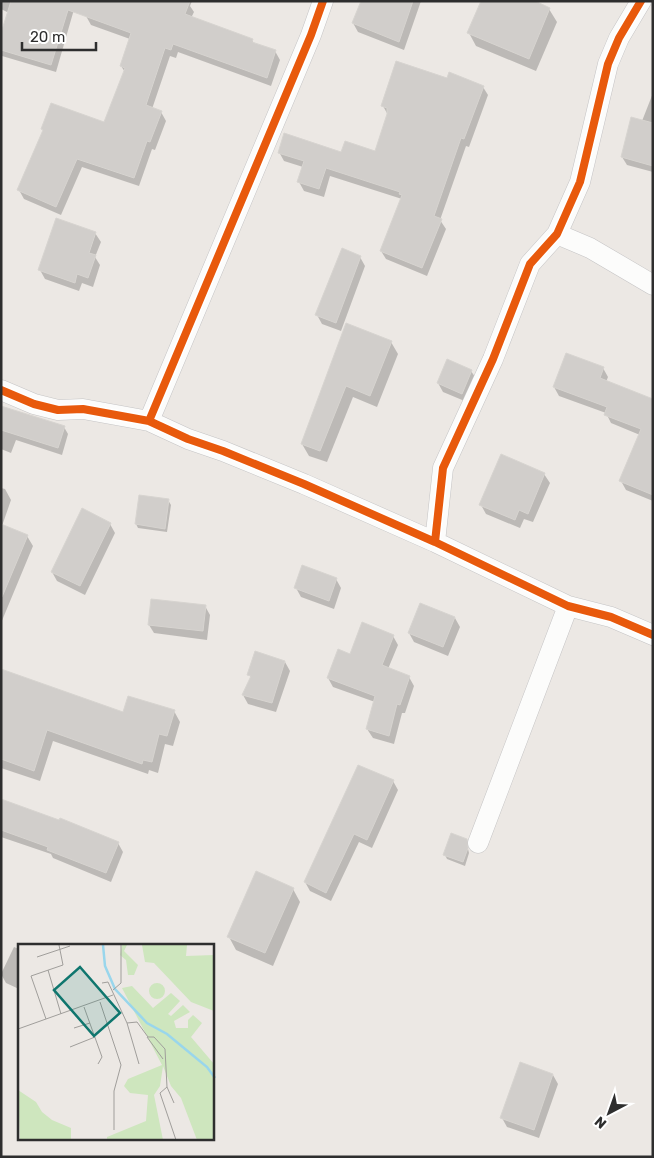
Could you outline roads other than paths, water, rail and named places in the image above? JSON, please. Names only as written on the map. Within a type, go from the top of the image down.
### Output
[{"type":"street","points":[[148,421],[312,35],[323,1]]},
{"type":"street","points":[[435,542],[443,468],[493,359],[530,264],[557,234],[580,182],[608,64],[619,38],[641,1]]},
{"type":"street","points":[[557,234],[590,248],[653,285]]},
{"type":"street","points":[[1,390],[34,404],[58,410],[83,409],[148,421],[188,439],[304,484],[435,542],[568,606],[611,617],[653,635]]},
{"type":"street","points":[[478,843],[568,606]]}]
